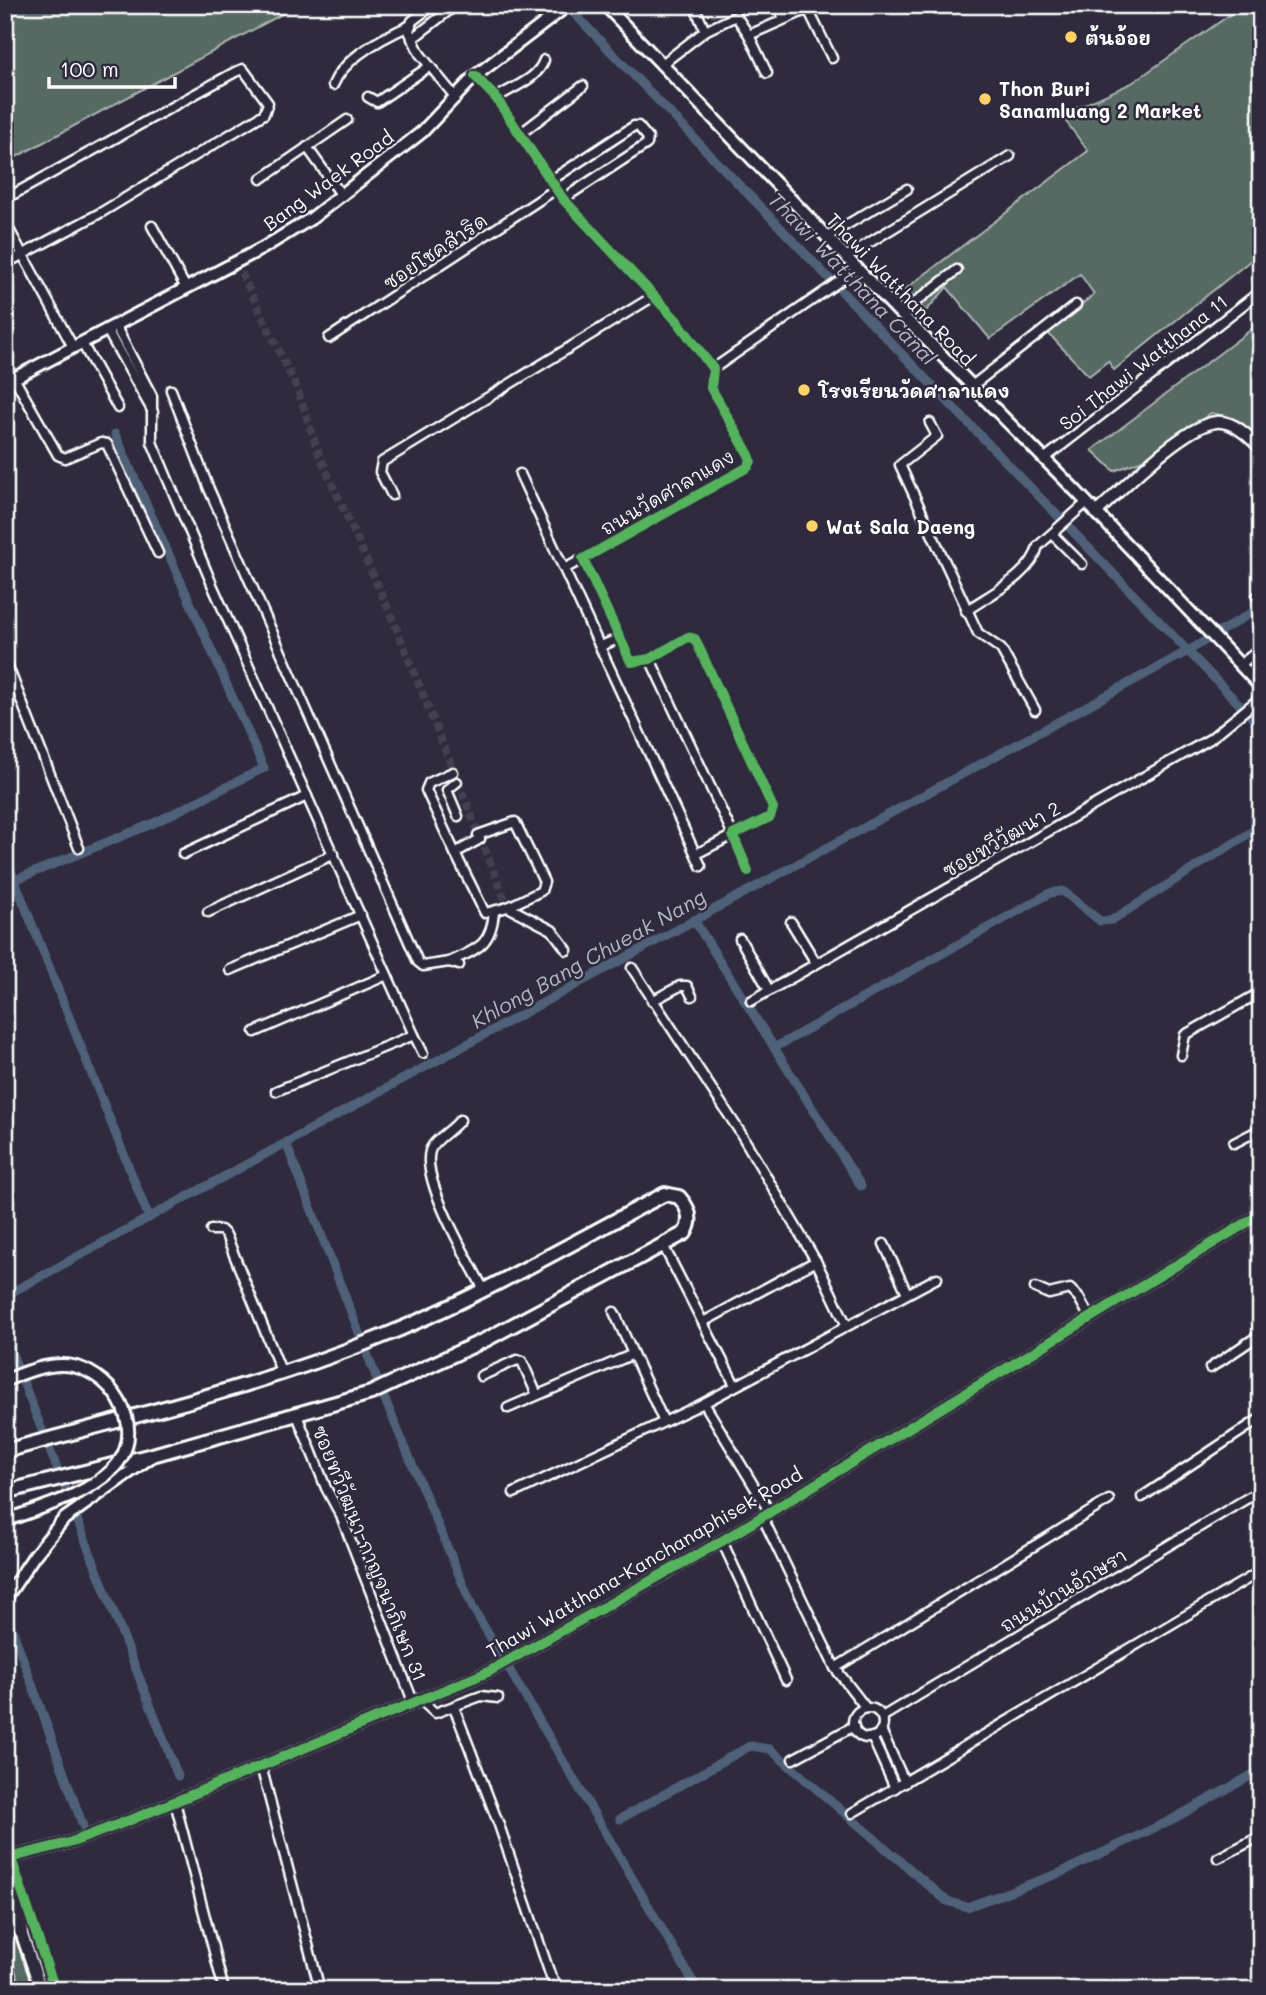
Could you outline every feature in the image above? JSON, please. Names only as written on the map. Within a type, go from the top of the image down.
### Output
[{"type":"main road","name":"Bang Waek Road","points":[[10,381],[285,236],[342,197],[422,132],[475,76],[568,5]]},
{"type":"main road","name":"Thawi Watthana Road","points":[[605,5],[900,314],[1044,458],[1261,687]]},
{"type":"main road","points":[[5,1451],[192,1401],[376,1339],[484,1290],[665,1194],[679,1197],[688,1209],[690,1223],[684,1233],[487,1339],[391,1384],[359,1397],[297,1415],[5,1492]]},
{"type":"main road","points":[[5,1381],[58,1365],[89,1371],[115,1392],[124,1408],[128,1426],[123,1452],[114,1468],[97,1481],[50,1505],[5,1521]]},
{"type":"main road","points":[[5,1599],[64,1519],[156,1454]]},
{"type":"main road","points":[[5,1870],[18,1903],[22,1935],[41,1990]]},
{"type":"main road","points":[[5,1909],[22,1935]]},
{"type":"main road","points":[[5,1966],[14,1990]]},
{"type":"street","points":[[333,85],[342,68],[393,33],[411,25],[433,5]]},
{"type":"street","points":[[412,39],[456,5]]},
{"type":"street","points":[[695,5],[705,31]]},
{"type":"street","points":[[779,5],[783,17]]},
{"type":"street","points":[[749,35],[783,17],[803,10],[812,11],[831,58]]},
{"type":"street","points":[[661,65],[705,31],[736,16],[749,35],[767,73]]},
{"type":"street","points":[[411,25],[408,32],[412,39],[456,97]]},
{"type":"street","points":[[496,98],[532,77],[541,69],[544,60]]},
{"type":"street","points":[[368,97],[377,102],[430,66]]},
{"type":"street","points":[[5,199],[243,69],[268,103],[264,114],[102,212],[5,264]]},
{"type":"street","name":"ถนนวัดศาลาแดง","points":[[475,76],[496,98],[563,199],[654,296],[713,369],[711,388],[751,461],[748,467],[583,559]]},
{"type":"street","points":[[520,134],[583,86]]},
{"type":"street","points":[[261,178],[347,120]]},
{"type":"street","points":[[550,181],[634,126],[638,125],[648,138],[647,144],[563,199]]},
{"type":"street","points":[[307,147],[342,197]]},
{"type":"street","points":[[846,257],[1010,156]]},
{"type":"street","points":[[826,237],[907,188]]},
{"type":"street","name":"ซอยโชคสำริด","points":[[329,338],[556,189]]},
{"type":"street","points":[[5,222],[118,408]]},
{"type":"street","points":[[152,226],[186,288]]},
{"type":"street","points":[[713,369],[857,269]]},
{"type":"street","points":[[900,314],[957,270]]},
{"type":"street","name":"Soi Thawi Watthana 11","points":[[1044,458],[1261,291]]},
{"type":"street","points":[[392,495],[380,472],[382,462],[654,296]]},
{"type":"street","points":[[972,386],[1076,305]]},
{"type":"street","points":[[111,328],[152,396],[152,442],[423,1053]]},
{"type":"street","points":[[10,381],[58,455],[65,458],[101,443],[107,444],[158,553]]},
{"type":"street","points":[[171,390],[209,489],[418,962],[424,966],[449,962],[480,948],[492,930],[494,912]]},
{"type":"street","points":[[930,423],[937,434],[935,438],[900,465],[978,633],[1001,649],[1035,710]]},
{"type":"street","points":[[1096,513],[1158,456],[1210,424],[1228,424],[1251,438],[1261,449]]},
{"type":"street","points":[[520,474],[701,866]]},
{"type":"street","points":[[966,611],[1027,566],[1036,556],[1038,546],[1086,503]]},
{"type":"street","points":[[1052,534],[1082,564]]},
{"type":"street","points":[[564,569],[583,559],[631,662],[650,659],[688,637],[695,639],[705,658],[774,808],[770,817],[696,854]]},
{"type":"street","points":[[601,646],[620,638]]},
{"type":"street","points":[[1240,665],[1261,648]]},
{"type":"street","points":[[5,659],[79,848]]},
{"type":"street","points":[[650,659],[748,872]]},
{"type":"street","name":"ซอยทวีวัฒนา 2","points":[[751,1001],[1210,739],[1258,700]]},
{"type":"street","points":[[453,772],[429,783],[426,790],[483,910],[494,912],[508,907],[541,891],[544,886],[515,822],[479,837],[456,853]]},
{"type":"street","points":[[457,782],[447,787],[447,790],[458,816]]},
{"type":"street","points":[[183,854],[307,796]]},
{"type":"street","points":[[208,912],[334,854]]},
{"type":"street","points":[[508,907],[552,930],[567,950]]},
{"type":"street","points":[[230,970],[361,915]]},
{"type":"street","points":[[791,922],[816,963]]},
{"type":"street","points":[[740,939],[769,989]]},
{"type":"street","points":[[449,962],[459,965]]},
{"type":"street","points":[[632,968],[740,1132],[816,1261],[846,1324]]},
{"type":"street","points":[[255,1032],[387,975]]},
{"type":"street","points":[[652,1002],[680,986],[687,986],[692,996]]},
{"type":"street","points":[[1181,1055],[1185,1035],[1261,992]]},
{"type":"street","points":[[276,1091],[414,1035]]},
{"type":"street","points":[[460,1120],[432,1146],[429,1156],[435,1192],[484,1290]]},
{"type":"street","points":[[1234,1143],[1261,1129]]},
{"type":"street","name":"Thawi Watthana-Kanchanaphisek Road","points":[[5,1859],[72,1842],[488,1672],[722,1541],[1261,1214]]},
{"type":"street","points":[[211,1230],[221,1230],[226,1235],[281,1371]]},
{"type":"street","points":[[884,1244],[907,1293]]},
{"type":"street","points":[[663,1245],[705,1321],[735,1385]]},
{"type":"street","points":[[705,1321],[816,1261]]},
{"type":"street","points":[[514,1493],[663,1420],[704,1403],[846,1324],[937,1278]]},
{"type":"street","points":[[1035,1288],[1049,1294],[1070,1289],[1079,1298],[1090,1318]]},
{"type":"street","points":[[614,1312],[631,1355],[663,1420]]},
{"type":"street","points":[[1210,1368],[1261,1334]]},
{"type":"street","points":[[508,1408],[631,1355]]},
{"type":"street","points":[[481,1376],[517,1360],[522,1361],[537,1395]]},
{"type":"street","points":[[704,1403],[766,1513],[835,1668],[866,1708],[876,1710],[882,1717],[881,1730],[905,1783]]},
{"type":"street","name":"ซอยทวีวัฒนา-กาญจนาภิเษก 31","points":[[297,1415],[418,1702]]},
{"type":"street","points":[[1142,1497],[1261,1418]]},
{"type":"street","name":"ถนนบ้านอักษรา","points":[[882,1717],[1261,1490]]},
{"type":"street","points":[[835,1668],[1109,1500]]},
{"type":"street","points":[[722,1541],[786,1680]]},
{"type":"street","points":[[852,1814],[1261,1571]]},
{"type":"street","points":[[418,1702],[435,1713],[481,1696],[498,1698]]},
{"type":"street","points":[[454,1707],[499,1825],[551,1977],[561,1990]]},
{"type":"street","points":[[866,1708],[855,1716],[854,1726],[862,1737],[872,1737],[881,1730]]},
{"type":"street","points":[[793,1759],[854,1726]]},
{"type":"street","points":[[872,1737],[895,1788]]},
{"type":"street","points":[[261,1766],[320,1990]]},
{"type":"street","points":[[175,1802],[224,1990]]},
{"type":"street","points":[[1218,1857],[1261,1836]]},
{"type":"green space","points":[[5,5],[299,5],[5,163]]},
{"type":"green space","points":[[1244,5],[1261,5],[1261,252],[1114,370],[1108,361],[1089,376],[1048,333],[1094,294],[1080,274],[990,339],[947,287],[926,311],[904,290],[1088,151],[1061,115],[1132,83]]},
{"type":"green space","points":[[1261,322],[1261,440],[1239,422],[1211,413],[1145,459],[1114,471],[1092,450]]},
{"type":"green space","points":[[5,1917],[15,1931],[34,1990],[22,1990],[5,1942]]},
{"type":"waterway","name":"Thawi Watthana Canal","points":[[566,5],[1261,727]]},
{"type":"waterway","points":[[5,884],[154,823],[264,768],[115,434]]},
{"type":"waterway","name":"Khlong Bang Chueak Nang","points":[[5,1296],[1188,651],[1261,607]]},
{"type":"waterway","points":[[774,1048],[1050,893],[1063,891],[1100,921],[1112,920],[1261,826]]},
{"type":"waterway","points":[[5,856],[149,1218]]},
{"type":"waterway","points":[[694,920],[861,1186]]},
{"type":"waterway","points":[[286,1143],[383,1395],[473,1608],[698,1990]]},
{"type":"waterway","points":[[5,1336],[178,1776]]},
{"type":"waterway","points":[[5,1609],[83,1826]]},
{"type":"waterway","points":[[620,1819],[750,1746],[770,1749],[947,1901],[967,1907],[1060,1873],[1173,1819],[1261,1770]]},
{"type":"tunnel","points":[[236,262],[297,388],[319,454],[394,622],[508,907]]},
{"type":"cycle path","points":[[475,76],[496,98],[563,199],[678,322],[713,369],[711,388],[749,455],[751,461],[748,467],[583,559],[631,662],[650,659],[688,637],[695,639],[773,808],[770,817],[733,835],[748,871]]},
{"type":"cycle path","points":[[5,1859],[72,1842],[133,1819],[488,1672],[722,1541],[1261,1214]]},
{"type":"cycle path","points":[[5,1840],[55,1990]]},
{"type":"place","name":"ต้นอ้อย","points":[[1071,37]]},
{"type":"place","name":"Thon Buri Sanamluang 2 Market","points":[[985,99]]},
{"type":"place","name":"โรงเรียนวัดศาลาแดง","points":[[804,390]]},
{"type":"place","name":"Wat Sala Daeng","points":[[812,526]]}]
